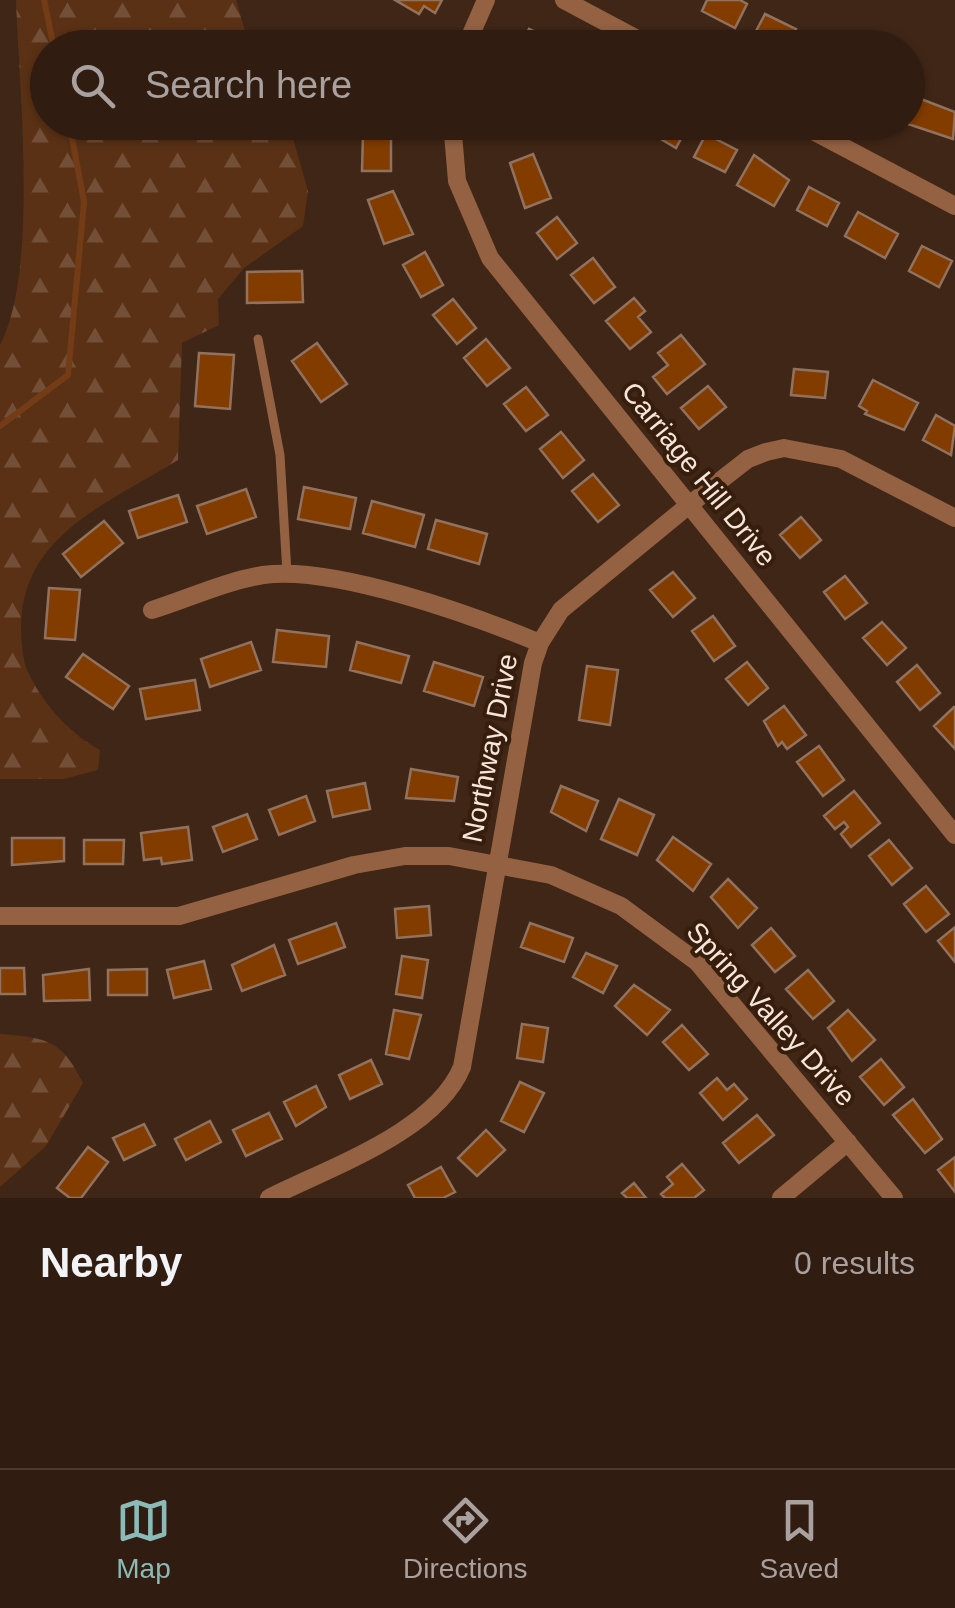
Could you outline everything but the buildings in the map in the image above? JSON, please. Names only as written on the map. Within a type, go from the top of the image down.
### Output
[{"type":"street","points":[[473,30],[486,0]]},
{"type":"street","points":[[564,0],[620,30]]},
{"type":"street","name":"Carriage Hill Drive","points":[[454,140],[457,181],[490,258],[955,834]]},
{"type":"street","points":[[830,140],[955,206]]},
{"type":"street","name":"Northway Drive","points":[[269,1198],[416,1122],[443,1102],[454,1085],[480,973],[496,862],[540,643],[561,610],[748,459],[784,448],[841,459],[955,518]]},
{"type":"street","points":[[152,610],[260,576],[287,574],[345,582],[494,624],[540,643]]},
{"type":"street","name":"Spring Valley Drive","points":[[0,916],[179,916],[354,865],[405,856],[496,862],[552,875],[621,906],[668,937],[734,1005],[894,1198]]},
{"type":"street","points":[[781,1198],[848,1142]]},
{"type":"lane","points":[[258,340],[280,455],[287,574]]},
{"type":"green space","points":[[16,0],[236,0],[245,30],[30,30],[30,140],[294,140],[308,191],[303,226],[244,268],[218,299],[219,325],[182,343],[178,460],[87,515],[62,536],[41,560],[27,589],[21,623],[25,665],[55,714],[100,750],[98,770],[64,779],[0,779],[0,345],[12,312],[19,272],[23,128]]},
{"type":"green space","points":[[0,1034],[51,1044],[67,1057],[83,1083],[46,1146],[0,1187]]},
{"type":"waterway","points":[[44,0],[50,30]]},
{"type":"waterway","points":[[0,426],[68,375],[84,202],[72,140]]}]
